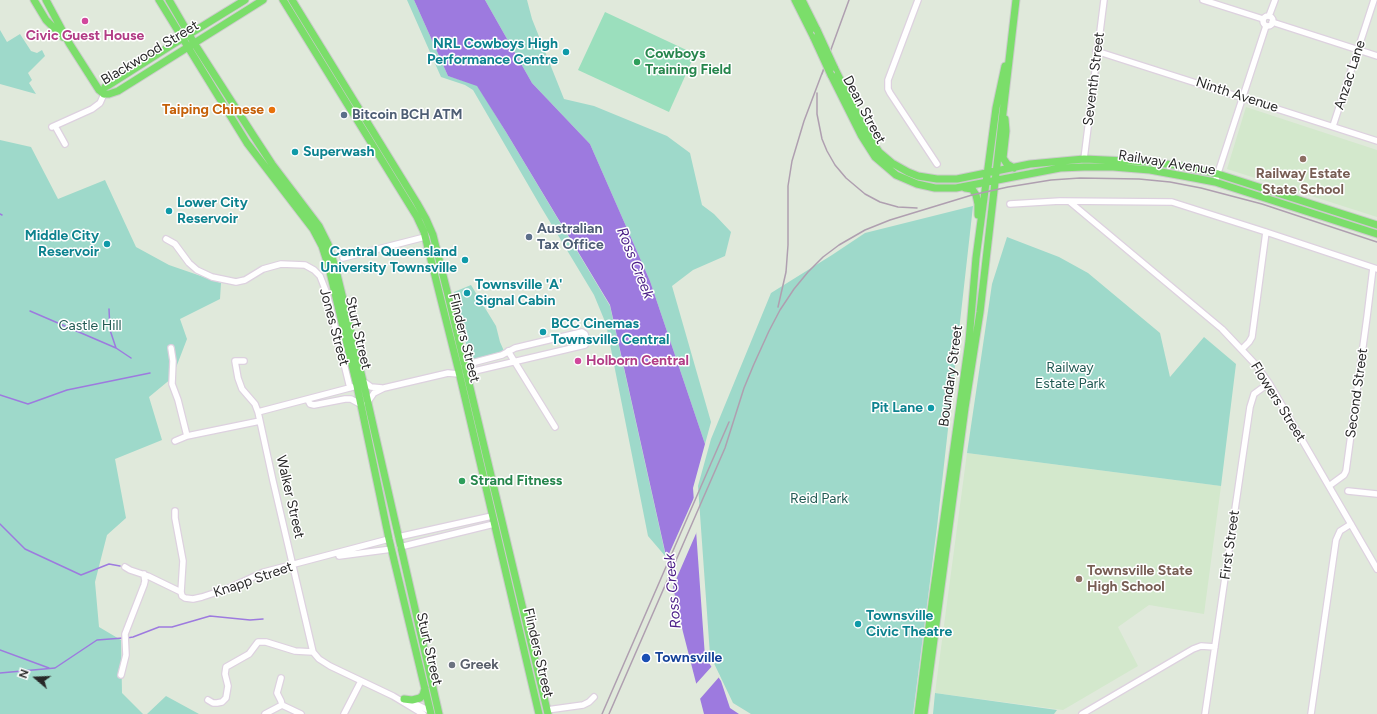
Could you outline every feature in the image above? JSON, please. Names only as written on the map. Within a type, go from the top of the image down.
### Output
[{"type":"main road","points":[[34,0],[46,20],[69,43]]},
{"type":"main road","points":[[46,0],[69,43],[95,83],[105,90]]},
{"type":"main road","name":"Sturt Street","points":[[159,0],[182,38],[191,45],[247,143],[318,238],[329,268],[354,386],[364,403],[374,434],[400,546],[432,713]]},
{"type":"main road","name":"Sturt Street","points":[[169,0],[190,34],[191,45]]},
{"type":"main road","name":"Blackwood Street","points":[[245,0],[182,38],[113,83],[105,90],[109,94],[118,91],[263,0]]},
{"type":"main road","name":"Flinders Street","points":[[283,0],[417,216],[425,237],[500,514],[547,712]]},
{"type":"main road","name":"Flinders Street","points":[[292,0],[418,203],[432,235],[492,516],[539,714]]},
{"type":"main road","name":"Dean Street","points":[[795,0],[831,75],[874,158],[896,175],[909,182],[935,188],[960,188],[995,182]]},
{"type":"main road","name":"Dean Street","points":[[802,0],[866,132],[879,152],[908,172],[937,179],[957,179],[996,172]]},
{"type":"main road","name":"Boundary Street","points":[[924,714],[965,408],[980,312],[1016,0]]},
{"type":"main road","name":"Boundary Street","points":[[918,714],[932,603],[971,330],[977,251],[996,108],[1011,43]]},
{"type":"main road","points":[[113,83],[118,91]]},
{"type":"main road","points":[[1004,105],[1006,131],[1003,158],[1007,164],[1014,168]]},
{"type":"main road","name":"Railway Avenue","points":[[996,172],[1056,161],[1084,159],[1150,162],[1182,166],[1218,174],[1377,225]]},
{"type":"main road","name":"Railway Avenue","points":[[995,182],[1012,177],[1060,168],[1113,167],[1150,170],[1215,182],[1377,234]]},
{"type":"main road","points":[[960,188],[972,189],[977,199],[977,251]]},
{"type":"main road","points":[[418,203],[420,212],[428,230],[425,237]]},
{"type":"main road","name":"Sturt Street","points":[[364,403],[366,436],[389,539],[432,713]]},
{"type":"main road","points":[[366,436],[374,434]]},
{"type":"main road","points":[[492,516],[500,514]]},
{"type":"main road","points":[[494,524],[502,522]]},
{"type":"main road","points":[[389,539],[398,537]]},
{"type":"main road","points":[[392,549],[400,546]]},
{"type":"main road","points":[[404,699],[412,700],[420,698],[425,688]]},
{"type":"street","points":[[918,0],[888,80],[888,89],[937,164]]},
{"type":"street","name":"Seventh Street","points":[[1084,159],[1096,51],[1104,0]]},
{"type":"street","points":[[1203,0],[1263,19],[1266,16],[1270,16]]},
{"type":"street","points":[[1272,22],[1270,16],[1275,0]]},
{"type":"street","name":"Anzac Lane","points":[[1333,126],[1374,0]]},
{"type":"street","points":[[1263,19],[1266,26]]},
{"type":"street","points":[[1272,22],[1377,56]]},
{"type":"street","points":[[1215,182],[1266,26],[1269,26],[1272,22]]},
{"type":"street","name":"Ninth Avenue","points":[[1096,51],[1377,141]]},
{"type":"street","name":"Blackwood Street","points":[[65,144],[53,126],[92,109],[101,102],[105,90]]},
{"type":"street","points":[[1010,204],[1060,201],[1172,202],[1375,268]]},
{"type":"street","name":"Flowers Street","points":[[1070,202],[1222,329],[1256,365],[1269,383],[1377,569]]},
{"type":"street","points":[[1242,349],[1252,337],[1266,232]]},
{"type":"street","points":[[343,258],[425,237]]},
{"type":"street","name":"Jones Street","points":[[166,239],[175,244],[189,263],[197,270],[220,279],[240,282],[261,269],[281,264],[306,265],[314,270],[320,276],[325,289],[354,386],[345,399]]},
{"type":"street","name":"Second Street","points":[[1329,486],[1344,475],[1346,471],[1375,268]]},
{"type":"street","points":[[258,412],[308,400],[314,396],[354,386],[384,388],[462,370],[514,362],[585,345],[587,342],[585,334],[583,332],[515,348],[502,355],[462,370]]},
{"type":"street","points":[[171,348],[173,361],[172,384],[178,400],[187,436]]},
{"type":"street","points":[[508,351],[555,427]]},
{"type":"street","name":"Walker Street","points":[[244,362],[235,361],[238,378],[240,386],[255,404],[258,412],[313,652]]},
{"type":"street","name":"First Street","points":[[1205,714],[1252,399],[1254,394],[1269,383]]},
{"type":"street","points":[[308,400],[310,404],[314,406],[345,399],[351,399],[364,403],[384,388]]},
{"type":"street","points":[[175,440],[187,436],[260,421]]},
{"type":"street","points":[[1348,491],[1377,494]]},
{"type":"street","points":[[175,511],[183,561],[181,592]]},
{"type":"street","points":[[398,537],[492,516]]},
{"type":"street","points":[[400,546],[494,524]]},
{"type":"street","points":[[1312,714],[1336,540],[1340,532],[1351,524]]},
{"type":"street","points":[[415,533],[417,542]]},
{"type":"street","name":"Knapp Street","points":[[125,567],[144,574],[181,592],[182,596],[188,598],[202,597],[229,588],[257,575],[389,539]]},
{"type":"street","points":[[372,544],[374,552]]},
{"type":"street","name":"Knapp Street","points":[[327,556],[392,549]]},
{"type":"street","points":[[121,675],[126,655],[125,639],[144,585],[144,574]]},
{"type":"street","points":[[144,585],[148,581],[156,580]]},
{"type":"street","points":[[208,700],[213,703],[217,703],[225,700],[228,686],[225,668],[229,664],[249,654],[258,642],[266,642],[295,650],[313,652],[322,662],[432,713]]},
{"type":"street","points":[[1082,714],[1193,649],[1205,646],[1215,647]]},
{"type":"street","points":[[281,678],[277,693],[282,705],[301,714]]},
{"type":"street","points":[[344,714],[361,680]]},
{"type":"street","points":[[393,696],[404,699],[432,713]]},
{"type":"street","points":[[547,712],[583,705],[594,697]]},
{"type":"street","points":[[265,714],[282,705]]},
{"type":"shaded area","name":"Railway Estate State School","points":[[1246,107],[1377,150],[1377,217],[1227,169]]},
{"type":"shaded area","name":"Townsville State High School","points":[[967,453],[1221,486],[1204,614],[1149,605],[1118,627],[1138,666],[1063,710],[935,693]]},
{"type":"green space","points":[[407,0],[414,0],[448,76],[477,85],[610,306],[666,557],[648,536],[606,324],[594,295],[473,90],[465,85],[441,77]]},
{"type":"green space","points":[[485,0],[527,0],[532,19],[564,99],[594,106],[667,136],[690,153],[702,205],[714,214],[731,232],[725,256],[693,270],[672,286],[711,422],[705,444],[650,281],[590,144],[532,83]]},
{"type":"green space","name":"Cowboys Training Field","points":[[605,12],[695,54],[669,112],[578,70]]},
{"type":"green space","points":[[0,30],[7,42],[20,34],[31,51],[37,53],[42,50],[45,56],[28,73],[32,80],[29,83],[36,94],[0,84]]},
{"type":"green space","name":"Castle Hill","points":[[0,140],[31,147],[58,199],[105,180],[136,247],[169,265],[221,283],[220,299],[180,319],[187,339],[172,378],[149,397],[162,440],[115,459],[126,518],[107,535],[95,582],[99,627],[121,640],[122,693],[143,714],[0,714]]},
{"type":"green space","name":"Reid Park","points":[[973,206],[937,527],[913,714],[751,714],[733,703],[710,655],[698,486],[711,439],[771,293],[865,233]]},
{"type":"green space","name":"Railway Estate Park","points":[[1007,237],[1059,257],[1088,273],[1160,333],[1170,377],[1204,337],[1236,364],[1221,486],[967,453],[992,284]]},
{"type":"green space","points":[[471,285],[496,326],[504,351],[470,360],[454,292]]},
{"type":"green space","points":[[935,693],[1057,710],[1054,714],[933,714]]},
{"type":"green space","points":[[166,696],[199,714],[147,714]]},
{"type":"water","name":"Ross Creek","points":[[414,0],[485,0],[532,83],[590,144],[650,281],[705,444],[693,488],[705,657],[721,681],[730,708],[739,714],[704,714],[683,632],[610,305],[477,86],[448,76]]},
{"type":"pier","points":[[696,493],[698,529],[671,591],[665,563]]},
{"type":"pier","points":[[713,665],[720,676],[699,700],[695,685]]},
{"type":"waterway","points":[[109,309],[110,330],[116,348]]},
{"type":"waterway","points":[[30,311],[116,348],[131,358]]},
{"type":"waterway","points":[[0,395],[28,404],[67,390],[150,373]]},
{"type":"waterway","points":[[0,524],[25,549],[81,575],[109,564],[120,566]]},
{"type":"waterway","points":[[127,638],[159,627],[172,627],[210,616],[250,620],[263,619]]},
{"type":"waterway","points":[[0,673],[55,668],[97,640],[123,638]]},
{"type":"waterway","points":[[0,650],[49,668]]},
{"type":"railway","points":[[822,74],[849,0]]},
{"type":"railway","points":[[778,307],[786,272],[788,245],[788,186],[792,161],[804,121],[824,68]]},
{"type":"railway","points":[[817,93],[817,114],[822,139],[835,165],[846,178],[865,194],[880,202],[898,207],[917,208]]},
{"type":"railway","points":[[609,714],[725,448],[744,388],[769,331],[780,310],[794,289],[823,257],[839,245],[865,230],[890,220],[972,195],[1051,180],[1080,178],[1139,179],[1170,182],[1201,188],[1262,204],[1377,242]]},
{"type":"railway","points":[[602,714],[729,422]]},
{"type":"place","name":"Civic Guest House","points":[[85,21]]},
{"type":"place","name":"NRL Cowboys High Performance Centre","points":[[566,52]]},
{"type":"place","name":"Cowboys Training Field","points":[[637,62]]},
{"type":"place","name":"Taiping Chinese","points":[[272,110]]},
{"type":"place","name":"Bitcoin BCH ATM","points":[[344,115]]},
{"type":"place","name":"Superwash","points":[[295,152]]},
{"type":"place","name":"Railway Estate State School","points":[[1303,159]]},
{"type":"place","name":"Lower City Reservoir","points":[[169,211]]},
{"type":"place","name":"Australian Tax Office","points":[[529,237]]},
{"type":"place","name":"Middle City Reservoir","points":[[107,244]]},
{"type":"place","name":"Central Queensland University Townsville","points":[[465,260]]},
{"type":"place","name":"Townsville 'A' Signal Cabin","points":[[467,293]]},
{"type":"place","name":"BCC Cinemas Townsville Central","points":[[543,332]]},
{"type":"place","name":"Holborn Central","points":[[578,361]]},
{"type":"place","name":"Pit Lane","points":[[931,408]]},
{"type":"place","name":"Strand Fitness","points":[[462,481]]},
{"type":"place","name":"Townsville State High School","points":[[1079,579]]},
{"type":"place","name":"Townsville Civic Theatre","points":[[858,624]]},
{"type":"place","name":"Townsville","points":[[646,658]]},
{"type":"place","name":"Greek","points":[[452,665]]}]
